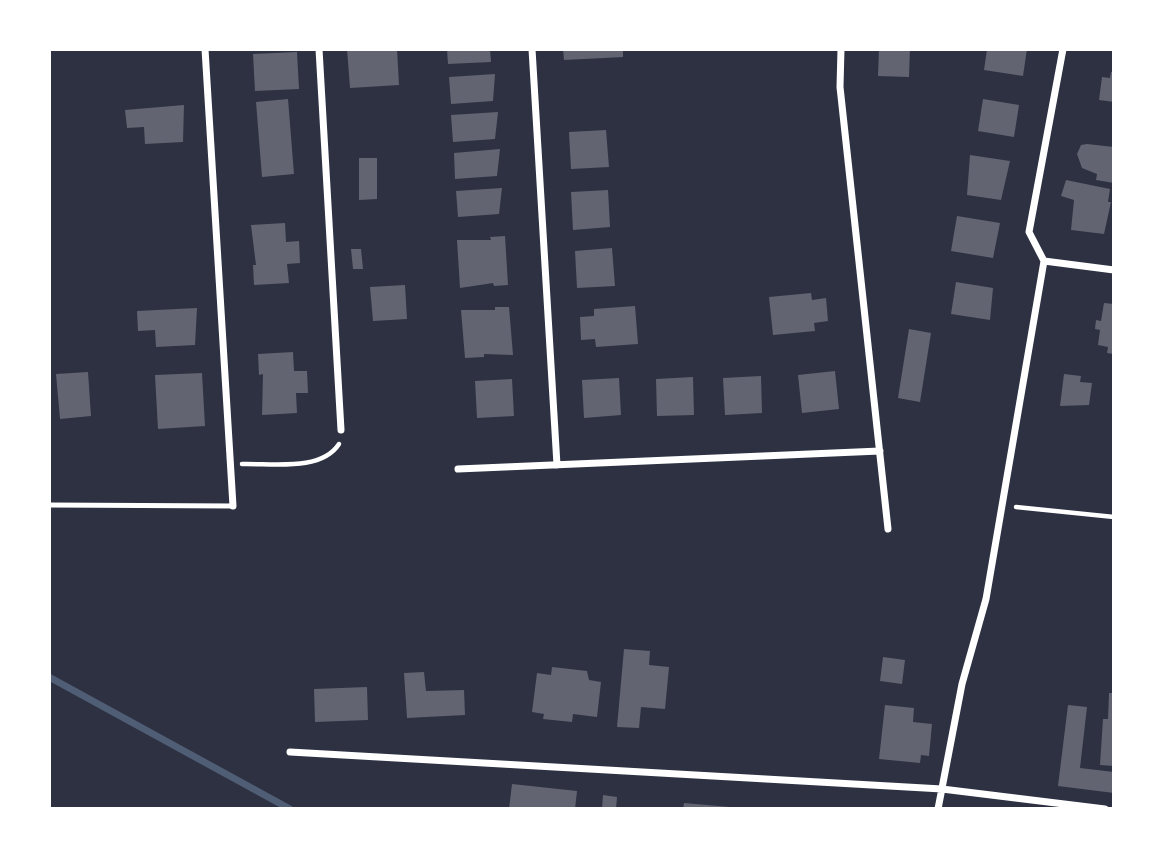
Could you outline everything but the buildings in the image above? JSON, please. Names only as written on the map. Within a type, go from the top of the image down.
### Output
[{"type":"street","points":[[205,49],[233,506]]},
{"type":"street","points":[[320,49],[341,430]]},
{"type":"street","points":[[532,49],[556,465]]},
{"type":"street","points":[[841,49],[840,87],[888,529]]},
{"type":"street","points":[[938,809],[962,684],[986,599],[1045,261],[1029,232],[1063,49]]},
{"type":"street","points":[[1045,261],[1114,270]]},
{"type":"street","points":[[458,469],[880,451]]},
{"type":"street","points":[[290,752],[942,789],[1105,809]]},
{"type":"lane","points":[[49,505],[233,506]]},
{"type":"path","points":[[230,465],[315,462],[337,447],[341,430]]},
{"type":"path","points":[[1002,505],[1114,517]]},
{"type":"waterway","points":[[49,677],[290,809]]}]
